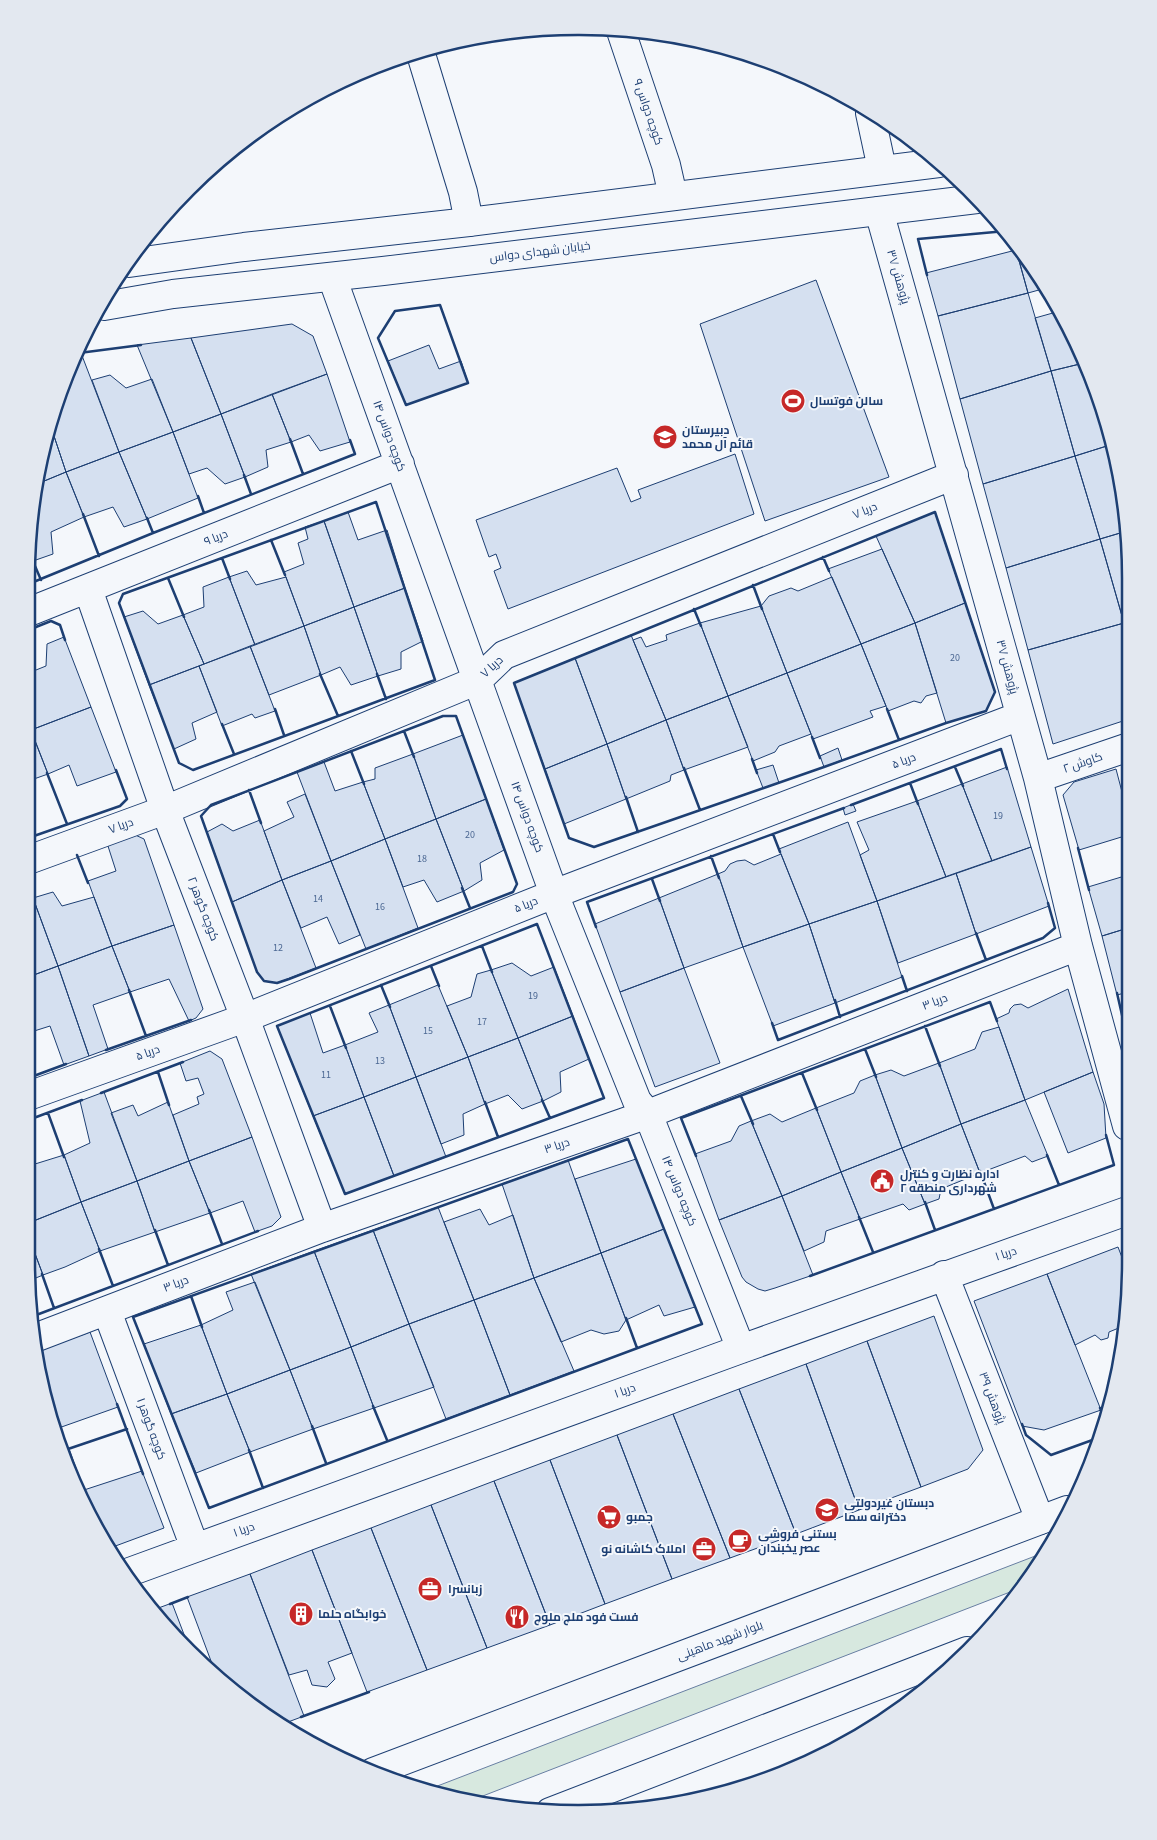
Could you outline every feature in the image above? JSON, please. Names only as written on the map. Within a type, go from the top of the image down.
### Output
[{"type":"street","name":"کوچه دواس ۹","points":[[623,37],[666,165],[673,196]]},
{"type":"street","points":[[422,59],[464,192],[469,222]]},
{"type":"street","points":[[872,122],[882,169]]},
{"type":"street","points":[[137,262],[244,247],[469,222],[930,164]]},
{"type":"street","name":"خیابان شهدای دواس","points":[[109,305],[173,294],[332,277],[969,200]]},
{"type":"street","name":"پژوهش ۳۷","points":[[879,211],[1038,778],[1078,946],[1122,1108]]},
{"type":"street","name":"کوچه دواس ۱۴","points":[[332,277],[554,894],[637,1102],[648,1114],[741,1348]]},
{"type":"street","name":"دریا ۹","points":[[35,609],[400,464]]},
{"type":"street","name":"دریا ۷","points":[[35,858],[165,810],[478,680],[504,655],[954,475]]},
{"type":"street","name":"کوچه گوهر ۲","points":[[88,589],[165,810],[246,1018],[322,1228]]},
{"type":"street","name":"دریا ۵","points":[[35,1094],[246,1018],[554,894],[1020,716]]},
{"type":"street","name":"کاوش ۲","points":[[1038,778],[1122,749]]},
{"type":"street","name":"دریا ۳","points":[[41,1336],[322,1228],[648,1114],[1078,946]]},
{"type":"street","name":"دریا ۱","points":[[132,1571],[741,1348],[1122,1213]]},
{"type":"street","name":"پژوهش ۳۹","points":[[944,1275],[1040,1520]]},
{"type":"street","name":"کوچه گوهر ۱","points":[[107,1311],[195,1548]]},
{"type":"street","name":"بلوار شهید ماهینی","points":[[383,1768],[1060,1513]]},
{"type":"street","points":[[569,1805],[951,1657]]},
{"type":"shaded area","points":[[1034,1556],[1010,1592],[482,1796],[438,1786]]},
{"type":"building","points":[[1012,251],[1019,261],[1028,293],[938,316],[926,273]]},
{"type":"building","points":[[1019,262],[1038,290],[1028,293]]},
{"type":"building","name":"سالن فوتسال","points":[[816,280],[889,477],[765,521],[700,324]]},
{"type":"building","points":[[1028,293],[1051,371],[960,399],[938,316]]},
{"type":"building","points":[[1052,313],[1078,364],[1051,371],[1035,318]]},
{"type":"building","points":[[292,324],[313,336],[327,374],[221,414],[191,338]]},
{"type":"building","points":[[191,338],[221,414],[173,432],[137,345]]},
{"type":"building","points":[[429,345],[439,369],[461,361],[468,383],[406,405],[388,361]]},
{"type":"building","points":[[82,357],[119,452],[66,472],[54,437],[64,404]]},
{"type":"building","points":[[1078,364],[1093,404],[1105,446],[1075,456],[1051,371]]},
{"type":"building","points":[[1051,371],[1075,456],[983,484],[960,399]]},
{"type":"building","points":[[327,374],[350,442],[320,451],[309,435],[291,442],[272,394]]},
{"type":"building","points":[[110,375],[126,388],[152,379],[173,432],[119,452],[92,380]]},
{"type":"building","points":[[272,394],[291,442],[266,450],[268,467],[245,477],[221,414]]},
{"type":"building","points":[[221,414],[245,477],[225,484],[207,468],[189,474],[173,432]]},
{"type":"building","points":[[173,432],[198,498],[147,519],[119,452]]},
{"type":"building","points":[[54,437],[66,472],[44,481]]},
{"type":"building","points":[[1105,446],[1112,472],[1120,533],[1100,539],[1075,456]]},
{"type":"building","points":[[119,452],[147,519],[124,527],[113,507],[84,517],[66,472]]},
{"type":"building","points":[[735,454],[754,514],[508,609],[494,571],[501,568],[496,554],[489,557],[476,520],[617,468],[631,502],[641,498],[638,490]]},
{"type":"building","points":[[1075,456],[1100,539],[1006,568],[983,484]]},
{"type":"building","points":[[66,472],[84,517],[51,532],[53,554],[36,560],[36,543],[44,481]]},
{"type":"building","points":[[348,512],[358,540],[387,530],[405,588],[354,607],[324,521]]},
{"type":"building","points":[[935,512],[965,603],[915,623],[876,536]]},
{"type":"building","points":[[324,521],[354,607],[304,626],[284,572],[304,564],[298,543],[308,539],[305,527]]},
{"type":"building","points":[[1120,533],[1122,616],[1100,539]]},
{"type":"building","points":[[1100,539],[1122,616],[1122,624],[1028,650],[1006,568]]},
{"type":"building","points":[[882,549],[915,623],[861,644],[828,569]]},
{"type":"building","points":[[247,571],[256,585],[286,577],[304,626],[255,645],[229,577]]},
{"type":"building","points":[[229,577],[255,645],[204,664],[183,615],[204,607],[203,587]]},
{"type":"building","points":[[832,577],[861,644],[787,673],[761,606],[769,596],[791,588],[798,591]]},
{"type":"building","points":[[405,588],[423,641],[401,652],[401,669],[378,676],[354,607]]},
{"type":"building","points":[[965,603],[995,692],[986,711],[946,723],[915,623]]},
{"type":"building","points":[[761,606],[787,673],[728,696],[700,623]]},
{"type":"building","points":[[354,607],[378,676],[351,685],[340,667],[321,675],[304,626]]},
{"type":"building","points":[[143,611],[158,624],[183,615],[204,664],[149,685],[124,617]]},
{"type":"building","points":[[700,623],[728,696],[666,720],[633,640],[641,637],[646,647],[667,640],[666,635]]},
{"type":"building","points":[[915,623],[937,693],[926,696],[921,703],[914,701],[888,711],[861,644]]},
{"type":"building","points":[[1122,624],[1122,721],[1053,744],[1028,650]]},
{"type":"building","points":[[304,626],[321,675],[269,695],[250,646]]},
{"type":"building","points":[[631,635],[666,720],[607,744],[575,658]]},
{"type":"building","points":[[64,637],[91,707],[35,728],[35,670],[46,666],[47,644]]},
{"type":"building","points":[[861,644],[886,706],[870,711],[873,717],[813,739],[787,673]]},
{"type":"building","points":[[250,646],[275,711],[255,718],[252,714],[222,726],[199,666]]},
{"type":"building","points":[[575,658],[607,744],[545,769],[514,683]]},
{"type":"building","points":[[199,666],[217,712],[192,723],[196,739],[174,749],[149,685]]},
{"type":"building","points":[[787,673],[811,734],[779,746],[775,752],[753,761],[728,696]]},
{"type":"building","points":[[728,696],[748,747],[684,770],[666,720]]},
{"type":"building","points":[[91,707],[116,772],[77,786],[69,765],[48,774],[35,740],[35,728]]},
{"type":"building","points":[[666,720],[684,770],[671,775],[670,781],[626,799],[607,744]]},
{"type":"building","points":[[463,735],[486,799],[436,819],[413,754]]},
{"type":"building","points":[[35,741],[48,774],[35,779]]},
{"type":"building","points":[[607,744],[626,799],[564,824],[545,769]]},
{"type":"building","points":[[838,748],[842,760],[824,767],[820,756]]},
{"type":"building","points":[[413,754],[436,819],[385,839],[363,782],[375,779],[375,768]]},
{"type":"building","points":[[324,762],[335,791],[363,782],[385,839],[331,861],[297,772]]},
{"type":"building","points":[[773,765],[779,783],[763,788],[756,770]]},
{"type":"building","points":[[1007,767],[1031,847],[992,861],[962,784]]},
{"type":"building","points":[[1116,769],[1122,792],[1122,837],[1079,850],[1063,795],[1074,782]]},
{"type":"building","points":[[962,784],[992,861],[946,877],[917,801]]},
{"type":"building","points":[[305,794],[331,861],[282,880],[264,831],[294,817],[287,802]]},
{"type":"building","points":[[486,799],[504,850],[480,863],[482,880],[464,891],[436,819]]},
{"type":"building","points":[[917,801],[946,877],[877,901],[860,855],[869,850],[857,822]]},
{"type":"building","points":[[853,804],[856,811],[845,815],[843,808]]},
{"type":"building","points":[[436,819],[464,891],[437,902],[424,880],[403,887],[385,839]]},
{"type":"building","points":[[260,820],[282,880],[232,902],[207,832],[222,824],[233,831]]},
{"type":"building","points":[[848,822],[877,901],[809,924],[779,849]]},
{"type":"building","points":[[131,833],[144,839],[174,925],[112,946],[88,881],[116,871],[107,843]]},
{"type":"building","points":[[385,839],[418,928],[366,949],[331,861]]},
{"type":"building","points":[[1031,847],[1049,906],[976,934],[956,873]]},
{"type":"building","points":[[781,854],[809,924],[743,947],[718,874],[737,861],[745,860],[754,865]]},
{"type":"building","points":[[331,861],[360,935],[339,944],[327,917],[301,928],[282,880]]},
{"type":"building","points":[[956,873],[976,934],[898,963],[877,901]]},
{"type":"building","points":[[718,874],[743,947],[684,968],[659,898]]},
{"type":"building","points":[[1122,877],[1122,930],[1102,936],[1088,887]]},
{"type":"building","points":[[282,880],[316,968],[277,983],[264,981],[257,972],[232,902]]},
{"type":"building","points":[[53,892],[62,906],[94,897],[112,946],[58,966],[35,903],[35,897]]},
{"type":"building","points":[[659,898],[684,968],[620,992],[595,924]]},
{"type":"building","points":[[877,901],[902,977],[835,1003],[809,924]]},
{"type":"building","points":[[35,903],[58,966],[35,975]]},
{"type":"building","points":[[809,924],[835,1003],[773,1026],[743,947]]},
{"type":"building","points":[[174,925],[203,1009],[196,1018],[189,1021],[169,979],[130,992],[112,946]]},
{"type":"building","points":[[1122,930],[1122,994],[1117,995],[1102,936]]},
{"type":"building","points":[[112,946],[130,992],[93,1005],[108,1049],[89,1056],[58,966]]},
{"type":"building","points":[[512,963],[531,976],[554,967],[573,1016],[518,1038],[491,970]]},
{"type":"building","points":[[58,966],[89,1056],[64,1065],[50,1026],[35,1031],[35,975]]},
{"type":"building","points":[[684,968],[720,1063],[655,1087],[620,992]]},
{"type":"building","points":[[491,970],[518,1038],[468,1057],[447,1006],[471,997],[477,974]]},
{"type":"building","points":[[438,985],[468,1057],[416,1077],[389,1005]]},
{"type":"building","points":[[1068,989],[1093,1072],[1025,1100],[996,1019],[1009,1013],[1014,1005],[1021,1004],[1028,1008]]},
{"type":"building","points":[[389,1005],[416,1077],[364,1097],[345,1045],[378,1032],[369,1013]]},
{"type":"building","points":[[310,1013],[323,1053],[345,1045],[364,1097],[313,1116],[277,1026]]},
{"type":"building","points":[[573,1016],[589,1059],[560,1072],[561,1092],[543,1101],[518,1038]]},
{"type":"building","points":[[999,1027],[1025,1100],[961,1124],[939,1063],[975,1049],[982,1032]]},
{"type":"building","points":[[518,1038],[543,1101],[522,1109],[508,1095],[485,1104],[468,1057]]},
{"type":"building","points":[[210,1051],[222,1059],[252,1137],[189,1161],[173,1115],[199,1104],[197,1097],[204,1094],[198,1078],[186,1081],[180,1063]]},
{"type":"building","points":[[468,1057],[485,1104],[463,1114],[464,1135],[441,1144],[416,1077]]},
{"type":"building","points":[[939,1063],[961,1124],[902,1148],[875,1075],[891,1070],[904,1076]]},
{"type":"building","points":[[1093,1072],[1104,1104],[1106,1138],[1068,1153],[1044,1092]]},
{"type":"building","points":[[875,1075],[902,1148],[841,1172],[816,1108],[854,1093],[860,1081]]},
{"type":"building","points":[[416,1077],[446,1157],[394,1176],[364,1097]]},
{"type":"building","points":[[104,1092],[137,1181],[81,1202],[64,1155],[90,1143],[80,1101]]},
{"type":"building","points":[[364,1097],[394,1176],[345,1194],[313,1116]]},
{"type":"building","points":[[1025,1100],[1048,1156],[1032,1162],[1025,1156],[980,1173],[961,1124]]},
{"type":"building","points":[[168,1102],[189,1161],[137,1181],[111,1113],[133,1105],[138,1116]]},
{"type":"building","points":[[816,1108],[841,1172],[782,1196],[751,1121],[770,1114],[782,1122]]},
{"type":"building","points":[[751,1121],[782,1196],[719,1220],[695,1154],[731,1141],[739,1126]]},
{"type":"building","points":[[961,1124],[980,1173],[941,1189],[939,1199],[925,1204],[902,1148]]},
{"type":"building","points":[[252,1137],[281,1217],[272,1226],[255,1232],[243,1201],[210,1213],[189,1161]]},
{"type":"building","points":[[902,1148],[925,1204],[909,1210],[903,1204],[860,1219],[841,1172]]},
{"type":"building","points":[[64,1155],[81,1202],[35,1220],[35,1164]]},
{"type":"building","points":[[636,1159],[664,1229],[601,1253],[575,1179]]},
{"type":"building","points":[[568,1160],[601,1253],[534,1278],[502,1184]]},
{"type":"building","points":[[189,1161],[210,1213],[155,1232],[137,1181]]},
{"type":"building","points":[[841,1172],[860,1219],[826,1231],[824,1242],[804,1251],[782,1196]]},
{"type":"building","points":[[137,1181],[155,1232],[100,1251],[81,1202]]},
{"type":"building","points":[[782,1196],[813,1275],[765,1291],[746,1282],[742,1277],[719,1220]]},
{"type":"building","points":[[81,1202],[100,1251],[43,1275],[35,1254],[35,1220]]},
{"type":"building","points":[[438,1207],[474,1300],[409,1324],[373,1230]]},
{"type":"building","points":[[480,1209],[489,1225],[513,1215],[534,1278],[474,1300],[444,1222]]},
{"type":"building","points":[[664,1229],[695,1307],[664,1316],[659,1305],[626,1320],[601,1253]]},
{"type":"building","points":[[373,1230],[409,1324],[351,1347],[314,1251]]},
{"type":"building","points":[[1118,1247],[1122,1262],[1117,1329],[1109,1332],[1108,1338],[1101,1340],[1095,1335],[1075,1345],[1047,1274]]},
{"type":"building","points":[[314,1251],[351,1347],[290,1370],[251,1274]]},
{"type":"building","points":[[601,1253],[626,1320],[619,1331],[604,1334],[591,1330],[561,1342],[534,1278]]},
{"type":"building","points":[[35,1254],[43,1275],[35,1278]]},
{"type":"building","points":[[1047,1274],[1101,1410],[1044,1430],[1022,1426],[974,1301]]},
{"type":"building","points":[[534,1278],[574,1371],[510,1395],[474,1300]]},
{"type":"building","points":[[255,1282],[290,1370],[227,1394],[201,1325],[233,1310],[226,1292]]},
{"type":"building","points":[[474,1300],[510,1395],[446,1419],[409,1324]]},
{"type":"building","points":[[934,1316],[983,1450],[968,1469],[921,1487],[867,1341]]},
{"type":"building","points":[[409,1324],[434,1387],[374,1408],[351,1347]]},
{"type":"building","points":[[201,1325],[227,1394],[171,1414],[144,1344]]},
{"type":"building","points":[[90,1332],[118,1407],[61,1427],[45,1368],[42,1349]]},
{"type":"building","points":[[867,1341],[921,1487],[859,1510],[806,1364]]},
{"type":"building","points":[[351,1347],[374,1408],[313,1429],[290,1370]]},
{"type":"building","points":[[806,1364],[859,1510],[796,1534],[739,1389]]},
{"type":"building","points":[[290,1370],[313,1429],[250,1452],[227,1394]]},
{"type":"building","points":[[739,1389],[796,1534],[730,1558],[673,1414]]},
{"type":"building","points":[[227,1394],[250,1452],[196,1473],[171,1414]]},
{"type":"building","points":[[673,1414],[730,1558],[672,1579],[617,1435]]},
{"type":"building","points":[[617,1435],[672,1579],[605,1604],[550,1460]]},
{"type":"building","points":[[550,1460],[605,1604],[550,1625],[494,1481]]},
{"type":"building","points":[[142,1471],[164,1528],[116,1546],[85,1490]]},
{"type":"building","points":[[494,1481],[550,1625],[487,1648],[431,1505]]},
{"type":"building","points":[[431,1505],[487,1648],[427,1670],[371,1528]]},
{"type":"building","points":[[371,1528],[427,1670],[367,1692],[312,1550]]},
{"type":"building","name":"خوابگاه حلما","points":[[312,1550],[352,1653],[328,1662],[335,1679],[327,1687],[312,1685],[307,1670],[289,1675],[250,1574]]},
{"type":"building","points":[[250,1574],[304,1716],[290,1721],[248,1693],[211,1662],[187,1597]]},
{"type":"building","points":[[172,1603],[185,1636],[170,1620],[160,1608]]},
{"type":"wall","points":[[927,275],[918,239],[997,232]]},
{"type":"wall","points":[[440,305],[468,383],[406,405],[378,338],[395,311],[440,305]]},
{"type":"wall","points":[[85,352],[141,345]]},
{"type":"wall","points":[[290,439],[303,474]]},
{"type":"wall","points":[[35,581],[355,454],[350,440]]},
{"type":"wall","points":[[244,475],[251,494]]},
{"type":"wall","points":[[198,496],[204,513]]},
{"type":"wall","points":[[376,502],[435,680],[193,770],[179,763],[119,603],[123,594],[376,502]]},
{"type":"wall","points":[[935,512],[995,692],[986,711],[946,723],[594,847],[569,838],[514,683],[935,512]]},
{"type":"wall","points":[[83,514],[99,556]]},
{"type":"wall","points":[[147,518],[153,533]]},
{"type":"wall","points":[[271,540],[285,575]]},
{"type":"wall","points":[[823,557],[829,571]]},
{"type":"wall","points":[[222,558],[230,579]]},
{"type":"wall","points":[[35,567],[41,580]]},
{"type":"wall","points":[[168,578],[184,617]]},
{"type":"wall","points":[[753,585],[762,609]]},
{"type":"wall","points":[[694,609],[701,626]]},
{"type":"wall","points":[[35,627],[51,621],[60,625],[65,640]]},
{"type":"wall","points":[[320,674],[338,716]]},
{"type":"wall","points":[[377,674],[386,699]]},
{"type":"wall","points":[[275,709],[284,735]]},
{"type":"wall","points":[[887,709],[899,740]]},
{"type":"wall","points":[[443,716],[456,716],[517,884],[513,892],[289,979],[277,983],[264,981],[257,972],[201,816],[211,805],[443,716]]},
{"type":"wall","points":[[222,724],[234,754]]},
{"type":"wall","points":[[404,731],[414,757]]},
{"type":"wall","points":[[812,737],[820,758]]},
{"type":"wall","points":[[851,805],[1001,749],[1007,769]]},
{"type":"wall","points":[[351,751],[364,784]]},
{"type":"wall","points":[[752,759],[757,773]]},
{"type":"wall","points":[[955,767],[963,786]]},
{"type":"wall","points":[[684,768],[700,810]]},
{"type":"wall","points":[[35,836],[120,806],[127,799],[116,770]]},
{"type":"wall","points":[[47,773],[67,824]]},
{"type":"wall","points":[[910,783],[918,804]]},
{"type":"wall","points":[[249,790],[261,823]]},
{"type":"wall","points":[[626,797],[638,832]]},
{"type":"wall","points":[[596,927],[587,902],[844,808]]},
{"type":"wall","points":[[773,834],[780,852]]},
{"type":"wall","points":[[1078,848],[1089,890]]},
{"type":"wall","points":[[77,855],[88,883]]},
{"type":"wall","points":[[711,856],[719,878]]},
{"type":"wall","points":[[652,879],[660,901]]},
{"type":"wall","points":[[462,888],[470,908]]},
{"type":"wall","points":[[772,1023],[778,1040],[1043,938],[1055,928],[1048,903]]},
{"type":"wall","points":[[537,924],[604,1098],[345,1194],[277,1026],[537,924]]},
{"type":"wall","points":[[976,933],[986,960]]},
{"type":"wall","points":[[482,946],[492,972]]},
{"type":"wall","points":[[431,966],[439,986]]},
{"type":"wall","points":[[902,976],[907,991]]},
{"type":"wall","points":[[381,985],[390,1007]]},
{"type":"wall","points":[[129,990],[146,1036]]},
{"type":"wall","points":[[1117,993],[1122,1015]]},
{"type":"wall","points":[[835,1000],[840,1017]]},
{"type":"wall","points":[[696,1156],[681,1118],[990,1002],[997,1021]]},
{"type":"wall","points":[[330,1006],[346,1048]]},
{"type":"wall","points":[[106,1050],[191,1020]]},
{"type":"wall","points":[[925,1026],[940,1066]]},
{"type":"wall","points":[[865,1049],[876,1077]]},
{"type":"wall","points":[[101,1093],[183,1062]]},
{"type":"wall","points":[[35,1076],[66,1064]]},
{"type":"wall","points":[[158,1072],[169,1105]]},
{"type":"wall","points":[[802,1073],[817,1110]]},
{"type":"wall","points":[[741,1096],[753,1124]]},
{"type":"wall","points":[[35,1118],[82,1100]]},
{"type":"wall","points":[[542,1100],[550,1118]]},
{"type":"wall","points":[[485,1102],[498,1137]]},
{"type":"wall","points":[[48,1113],[64,1157]]},
{"type":"wall","points":[[810,1276],[1114,1165],[1106,1135]]},
{"type":"wall","points":[[628,1139],[702,1324],[209,1508],[133,1317],[628,1139]]},
{"type":"wall","points":[[1047,1155],[1059,1185]]},
{"type":"wall","points":[[980,1171],[994,1209]]},
{"type":"wall","points":[[925,1202],[935,1230]]},
{"type":"wall","points":[[209,1210],[222,1244]]},
{"type":"wall","points":[[859,1217],[873,1252]]},
{"type":"wall","points":[[155,1230],[168,1265]]},
{"type":"wall","points":[[38,1314],[258,1231]]},
{"type":"wall","points":[[99,1249],[113,1286]]},
{"type":"wall","points":[[42,1274],[54,1308]]},
{"type":"wall","points":[[191,1296],[202,1327]]},
{"type":"wall","points":[[626,1318],[637,1348]]},
{"type":"wall","points":[[117,1404],[143,1474]]},
{"type":"wall","points":[[373,1406],[387,1440]]},
{"type":"wall","points":[[1022,1424],[1026,1435],[1051,1455],[1091,1440]]},
{"type":"wall","points":[[312,1426],[326,1463]]},
{"type":"wall","points":[[69,1449],[127,1429]]},
{"type":"wall","points":[[249,1450],[263,1488]]},
{"type":"wall","points":[[170,1604],[188,1597]]},
{"type":"wall","points":[[301,1717],[369,1692]]},
{"type":"place","name":"سالن فوتسال","points":[[793,401]]},
{"type":"place","name":"دبیرستان قائم آل محمد","points":[[665,437]]},
{"type":"place","name":"اداره‌ نظارت و کنترل شهرداری منطقه ۲","points":[[882,1181]]},
{"type":"place","name":"دبستان غیردولتی دخترانه سما","points":[[827,1510]]},
{"type":"place","name":"جمبو","points":[[609,1517]]},
{"type":"place","name":"بستنی فروشی عصر یخبندان","points":[[740,1541]]},
{"type":"place","name":"املاک کاشانه نو","points":[[704,1549]]},
{"type":"place","name":"زبانسرا","points":[[430,1589]]},
{"type":"place","name":"خوابگاه حلما","points":[[301,1614]]},
{"type":"place","name":"فست فود ملچ ملوچ","points":[[517,1617]]}]
